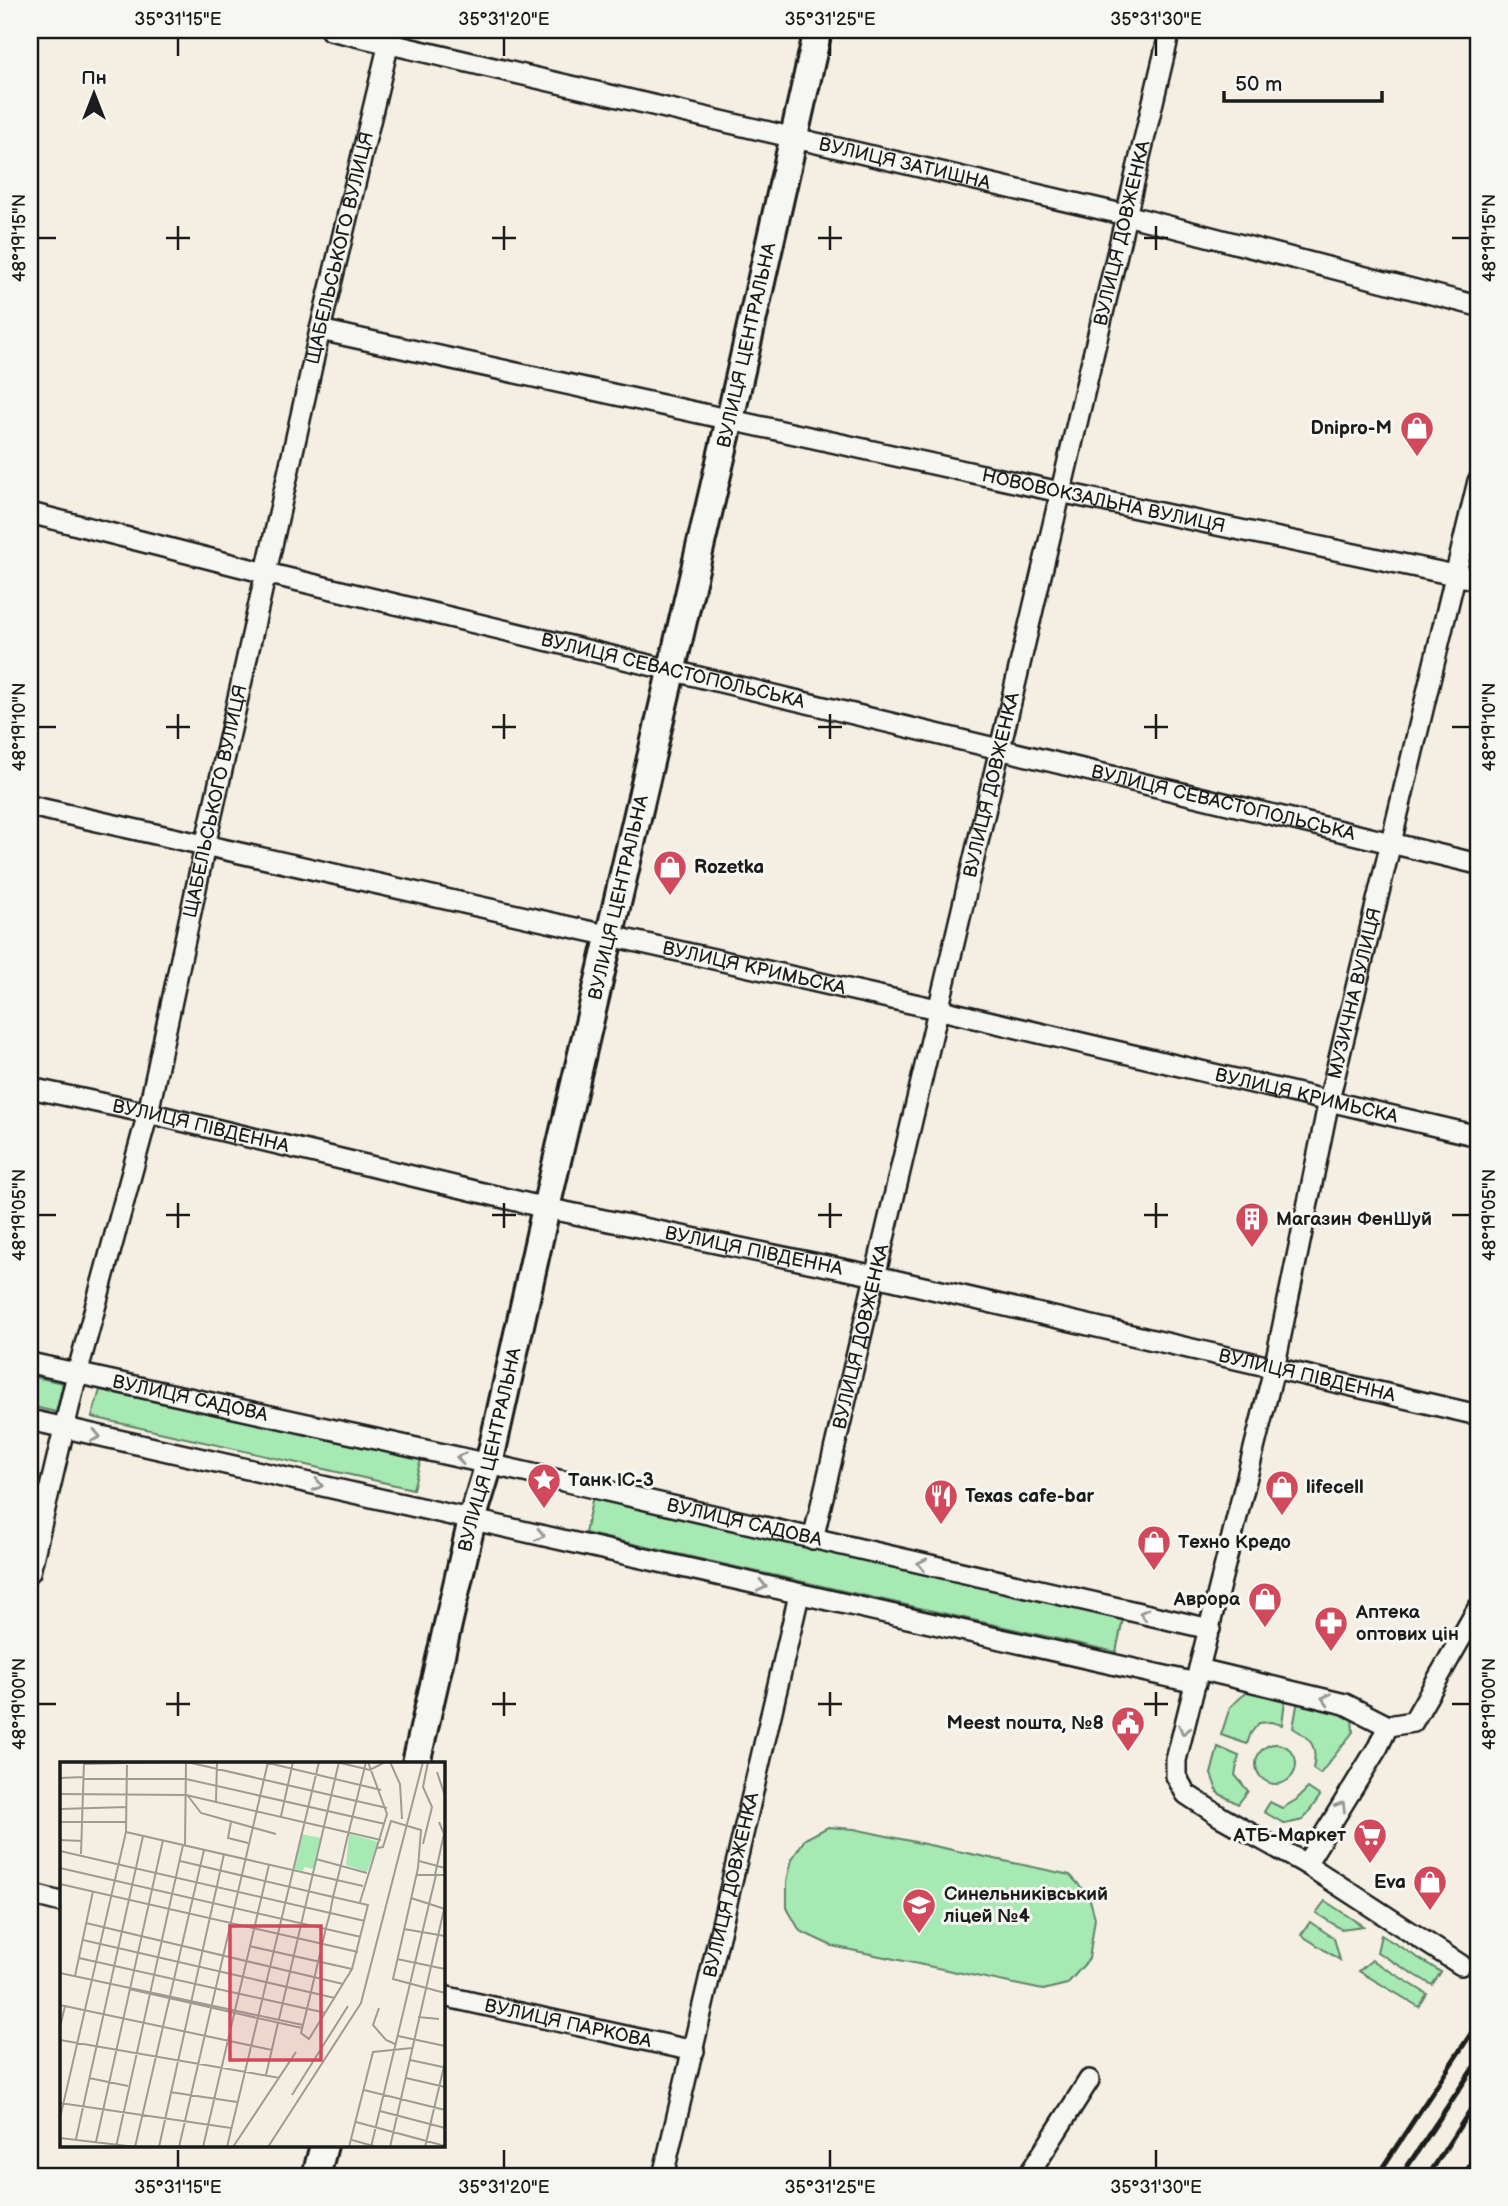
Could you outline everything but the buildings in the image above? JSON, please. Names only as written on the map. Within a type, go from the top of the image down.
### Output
[{"type":"main road","name":"ВУЛИЦЯ ЦЕНТРАЛЬНА","points":[[416,1762],[472,1520],[489,1464],[545,1208],[818,30]]},
{"type":"main road","points":[[316,2176],[324,2146]]},
{"type":"street","name":"ВУЛИЦЯ ЗАТИШНА","points":[[330,30],[390,37],[794,138],[1126,215],[1478,306]]},
{"type":"street","name":"ВУЛИЦЯ ДОВЖЕНКА","points":[[813,1539],[1170,30]]},
{"type":"street","name":"ЩАБЕЛЬСЬКОГО ВУЛИЦЯ","points":[[30,1572],[63,1428],[148,1113],[320,330],[390,37]]},
{"type":"street","name":"НОВОВОКЗАЛЬНА ВУЛИЦЯ","points":[[320,330],[1060,492],[1478,580]]},
{"type":"street","name":"МУЗИЧНА ВУЛИЦЯ","points":[[1461,1965],[1306,1864],[1186,1794],[1176,1776],[1176,1760],[1274,1369],[1329,1100],[1478,481]]},
{"type":"street","name":"ВУЛИЦЯ СЕВАСТОПОЛЬСЬКА","points":[[30,513],[266,573],[1478,864]]},
{"type":"street","name":"ВУЛИЦЯ КРИМЬСКА","points":[[30,806],[937,1009],[1478,1136]]},
{"type":"street","name":"ВУЛИЦЯ ПІВДЕННА","points":[[30,1088],[148,1113],[545,1208],[876,1276],[1478,1415]]},
{"type":"street","name":"ВУЛИЦЯ САДОВА","points":[[30,1363],[489,1464],[1210,1629]]},
{"type":"street","points":[[30,1420],[799,1595],[1345,1704],[1388,1726],[1413,1722],[1478,1608]]},
{"type":"street","name":"ВУЛИЦЯ ДОВЖЕНКА","points":[[663,2176],[799,1595]]},
{"type":"street","points":[[1306,1864],[1378,1747],[1388,1726]]},
{"type":"street","points":[[30,1894],[60,1902]]},
{"type":"street","name":"ВУЛИЦЯ ПАРКОВА","points":[[444,1996],[694,2051]]},
{"type":"street","points":[[1028,2176],[1089,2080]]},
{"type":"green space","points":[[30,1376],[63,1383],[56,1412],[30,1406]]},
{"type":"green space","points":[[100,1390],[421,1459],[413,1489],[92,1417]]},
{"type":"green space","points":[[593,1496],[1123,1619],[1116,1652],[585,1533]]},
{"type":"green space","points":[[1248,1691],[1285,1700],[1282,1725],[1259,1723],[1247,1744],[1221,1735],[1230,1707]]},
{"type":"green space","points":[[1298,1700],[1352,1717],[1353,1732],[1320,1774],[1313,1769],[1315,1755],[1312,1744],[1293,1728]]},
{"type":"green space","points":[[1276,1744],[1290,1750],[1296,1764],[1290,1778],[1276,1784],[1262,1778],[1256,1764],[1262,1750]]},
{"type":"green space","points":[[1218,1747],[1239,1756],[1235,1775],[1248,1791],[1238,1804],[1218,1793],[1211,1774]]},
{"type":"green space","points":[[1308,1788],[1320,1796],[1303,1820],[1285,1824],[1264,1812],[1270,1802],[1282,1808],[1296,1800]]},
{"type":"green space","points":[[828,1827],[854,1829],[1070,1875],[1089,1896],[1095,1918],[1089,1959],[1067,1984],[1043,1990],[832,1946],[800,1931],[787,1908],[787,1881],[792,1859],[805,1839]]},
{"type":"green space","points":[[1325,1901],[1363,1926],[1341,1929],[1316,1913]]},
{"type":"green space","points":[[1310,1922],[1334,1938],[1340,1960],[1301,1935]]},
{"type":"green space","points":[[1381,1935],[1441,1972],[1432,1985],[1377,1952]]},
{"type":"green space","points":[[1372,1960],[1427,1994],[1419,2007],[1359,1971]]},
{"type":"railway","points":[[1377,2176],[1478,2023]]},
{"type":"railway","points":[[1401,2176],[1478,2061]]},
{"type":"railway","points":[[1428,2176],[1478,2098]]},
{"type":"railway","points":[[1463,2176],[1478,2154]]},
{"type":"place","name":"Dnipro-M","points":[[1417,458]]},
{"type":"place","name":"Rozetka","points":[[670,897]]},
{"type":"place","name":"Магазин ФенШуй","points":[[1252,1249]]},
{"type":"place","name":"Танк ІС-3","points":[[544,1510]]},
{"type":"place","name":"lifecell","points":[[1282,1517]]},
{"type":"place","name":"Texas cafe-bar","points":[[941,1526]]},
{"type":"place","name":"Техно Кредо","points":[[1154,1572]]},
{"type":"place","name":"Аврора","points":[[1265,1629]]},
{"type":"place","name":"Аптека оптових цін","points":[[1331,1653]]},
{"type":"place","name":"Meest пошта, №8","points":[[1128,1753]]},
{"type":"place","name":"АТБ-Маркет","points":[[1370,1865]]},
{"type":"place","name":"Eva","points":[[1430,1912]]},
{"type":"place","name":"Синельниківський ліцей №4","points":[[919,1935]]}]
